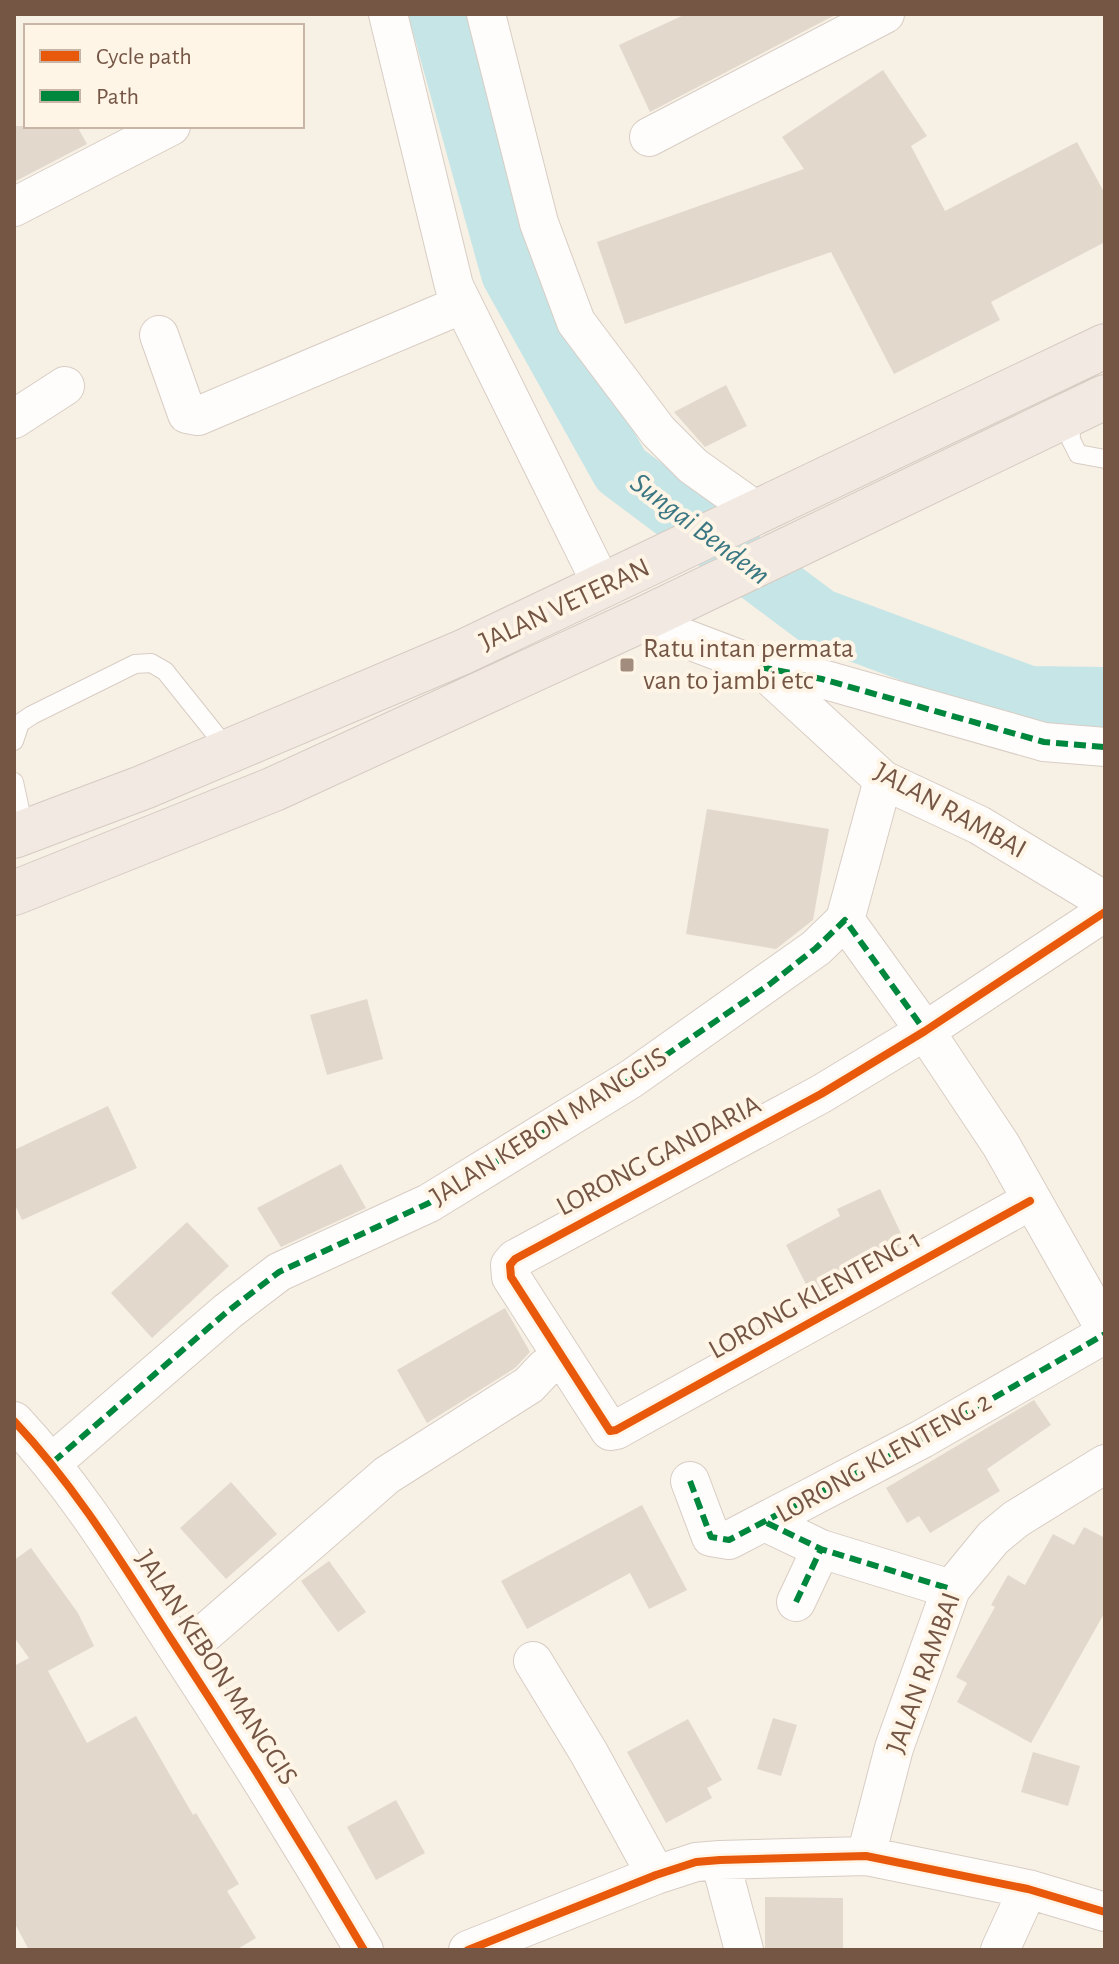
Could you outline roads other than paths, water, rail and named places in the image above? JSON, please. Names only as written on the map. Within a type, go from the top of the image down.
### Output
[{"type":"highway","name":"JALAN VETERAN","points":[[20,834],[229,751],[463,652],[1105,346]]},
{"type":"highway","name":"JALAN VETERAN","points":[[14,893],[274,789],[654,613],[1087,406]]},
{"type":"street","points":[[388,14],[454,286],[580,548],[615,582]]},
{"type":"street","points":[[486,14],[539,223],[576,322],[658,431],[749,518]]},
{"type":"street","points":[[649,137],[885,14]]},
{"type":"street","points":[[14,207],[167,128]]},
{"type":"street","points":[[159,335],[187,414],[198,416],[463,304]]},
{"type":"street","points":[[14,419],[65,386]]},
{"type":"street","name":"JALAN RAMBAI","points":[[654,613],[760,667],[883,780],[979,825],[1105,901]]},
{"type":"street","points":[[760,667],[822,679],[1044,742],[1105,747]]},
{"type":"street","points":[[883,780],[845,920],[925,1031],[1001,1145],[1105,1331]]},
{"type":"street","name":"LORONG GANDARIA","points":[[621,1427],[610,1431],[563,1361],[511,1277],[510,1265],[515,1259],[821,1094],[925,1031],[1105,912]]},
{"type":"street","name":"JALAN KEBON MANGGIS","points":[[53,1462],[228,1311],[279,1272],[429,1203],[620,1086],[770,984],[845,920]]},
{"type":"street","name":"LORONG KLENTENG 1","points":[[621,1427],[1030,1201]]},
{"type":"street","name":"LORONG KLENTENG 2","points":[[690,1481],[711,1537],[729,1540],[767,1523],[1105,1331]]},
{"type":"street","points":[[181,1654],[387,1475],[529,1385],[545,1368],[563,1361]]},
{"type":"street","name":"JALAN KEBON MANGGIS","points":[[14,1421],[53,1462],[181,1654],[279,1805],[364,1950]]},
{"type":"street","name":"JALAN RAMBAI","points":[[866,1856],[894,1748],[951,1589],[993,1538],[1016,1519],[1105,1464]]},
{"type":"street","points":[[767,1523],[821,1549],[951,1589]]},
{"type":"street","points":[[796,1602],[821,1549]]},
{"type":"street","points":[[533,1661],[589,1753],[656,1875]]},
{"type":"street","points":[[468,1950],[656,1875],[696,1862],[720,1860],[866,1856],[1028,1889],[1105,1912]]},
{"type":"street","points":[[720,1860],[744,1950]]},
{"type":"street","points":[[1000,1950],[1028,1889]]},
{"type":"lane","points":[[1087,406],[1071,440],[1078,454],[1105,459]]},
{"type":"lane","points":[[14,741],[20,723],[32,715],[135,664],[151,663],[165,671],[229,751]]},
{"type":"lane","points":[[14,782],[20,834]]},
{"type":"waterway","name":"Sungai Bendem","points":[[439,14],[511,273],[621,470],[819,618],[1029,696],[1105,697]]},
{"type":"place","name":"Ratu intan permata van to jambi etc","points":[[627,665]]}]
